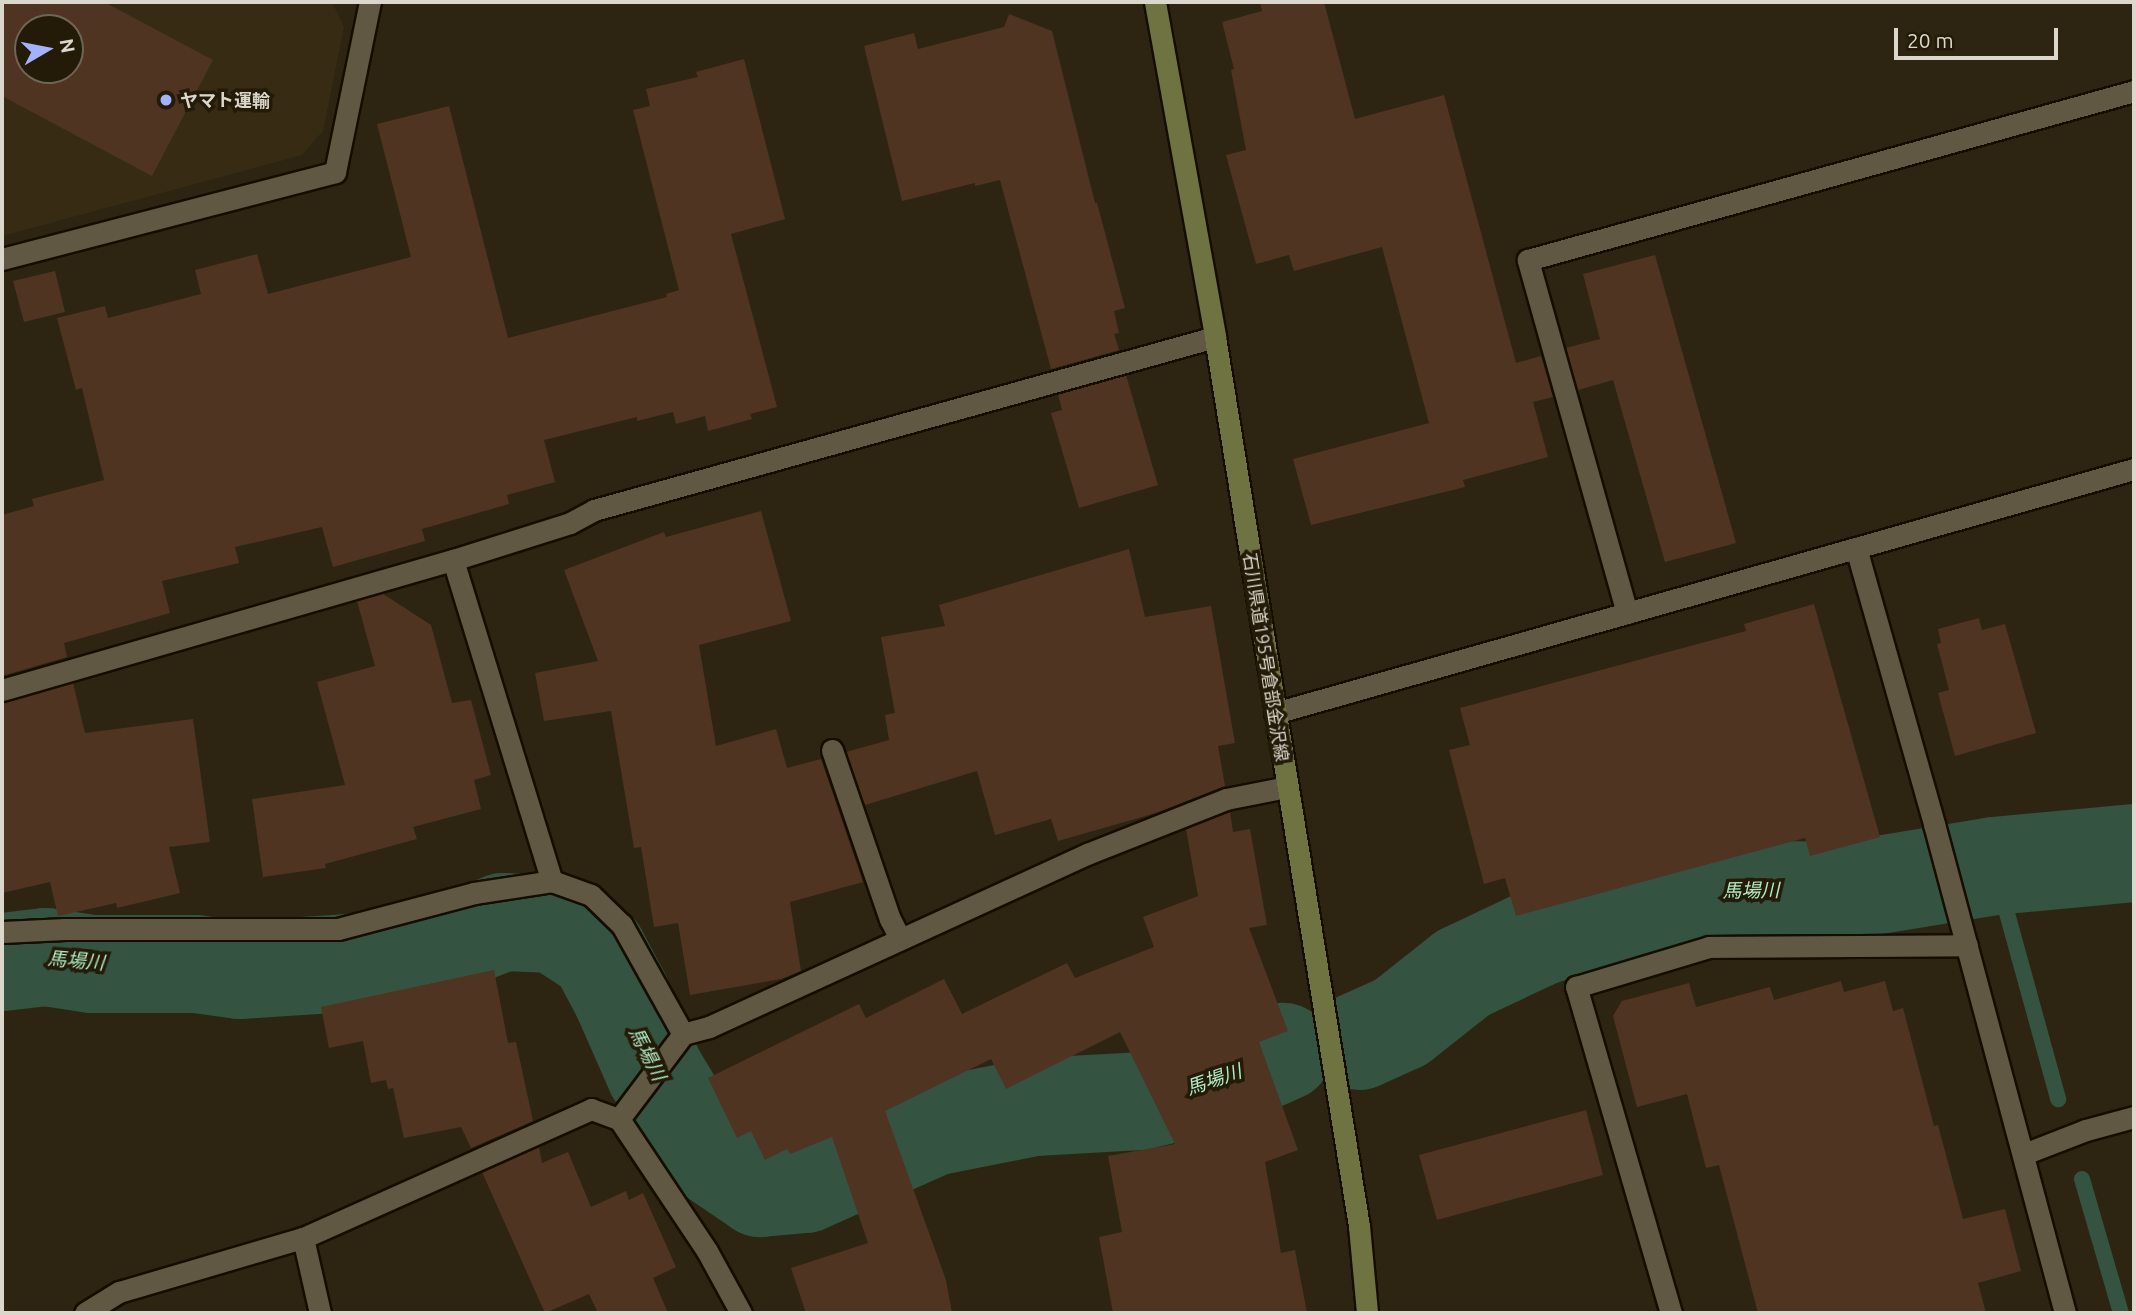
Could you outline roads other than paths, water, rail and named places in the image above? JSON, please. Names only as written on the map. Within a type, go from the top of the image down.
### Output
[{"type":"main road","name":"石川県道195号倉部金沢線","points":[[1156,2],[1215,337],[1359,1226],[1367,1313]]},
{"type":"street","points":[[2,258],[335,172],[370,2]]},
{"type":"street","points":[[1628,612],[1528,260],[2134,92]]},
{"type":"street","points":[[2,691],[453,560],[570,523],[594,510],[1215,337]]},
{"type":"street","points":[[1275,713],[2134,469]]},
{"type":"street","points":[[1856,548],[1940,846],[2065,1313]]},
{"type":"street","points":[[453,560],[552,881]]},
{"type":"street","points":[[832,750],[890,919],[900,939]]},
{"type":"street","points":[[620,1119],[678,1039],[1087,854],[1226,799],[1287,787]]},
{"type":"street","points":[[2,932],[65,929],[338,929],[474,893],[552,881],[591,895],[615,916],[678,1039]]},
{"type":"street","points":[[1671,1313],[1576,987],[1709,947],[1967,945]]},
{"type":"street","points":[[85,1313],[119,1292],[303,1238],[591,1110],[620,1119],[707,1251],[741,1313]]},
{"type":"street","points":[[2024,1154],[2086,1130],[2134,1117]]},
{"type":"street","points":[[303,1238],[320,1313]]},
{"type":"waterway","name":"馬場川","points":[[1359,1041],[1401,1022],[1463,973],[1539,937],[1635,907],[1726,889],[1842,891],[1994,866],[2134,853]]},
{"type":"waterway","points":[[1994,866],[2058,1099]]},
{"type":"waterway","name":"馬場川","points":[[2,962],[46,957],[92,964],[196,964],[240,970],[347,963],[400,956],[451,942],[503,922],[555,924],[598,952],[621,995],[655,1072],[700,1147],[760,1188],[805,1184],[933,1127],[1034,1107],[1140,1101],[1214,1083],[1283,1052]]},
{"type":"waterway","points":[[2082,1179],[2121,1313]]},
{"type":"place","name":"ヤマト運輸","points":[[166,100]]}]
